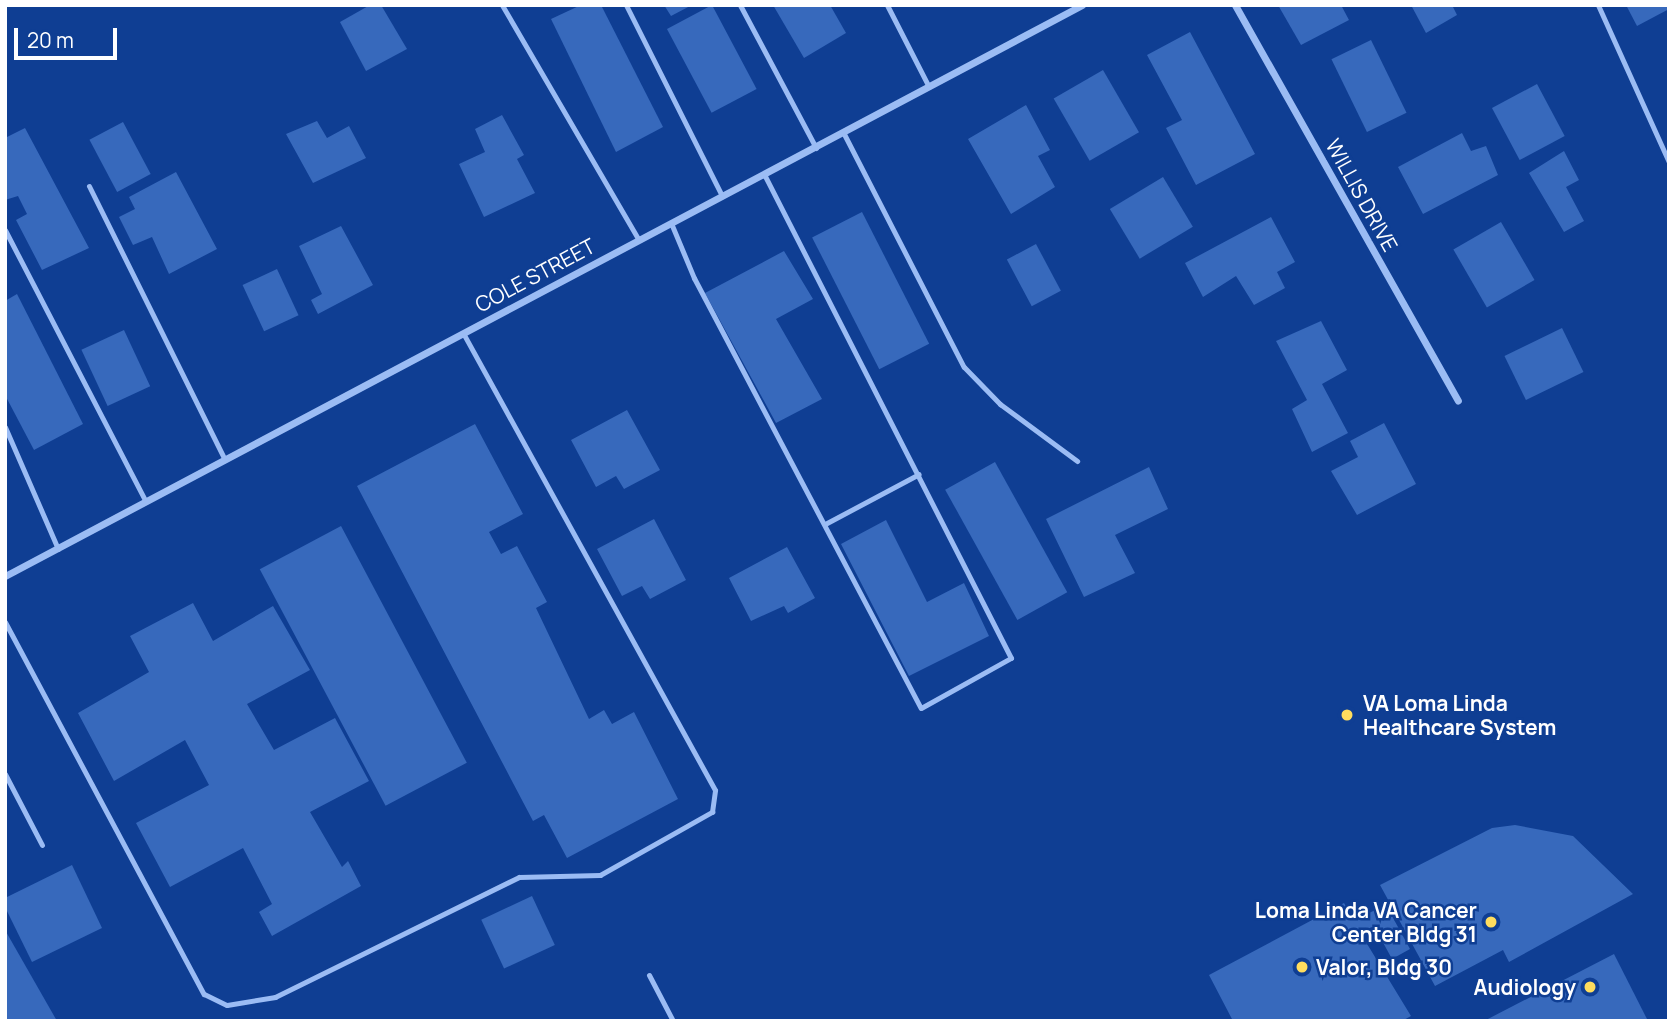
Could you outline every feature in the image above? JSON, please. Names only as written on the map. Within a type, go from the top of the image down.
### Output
[{"type":"street","name":"COLE STREET","points":[[5,576],[1082,5]]},
{"type":"street","name":"WILLIS DRIVE","points":[[1235,5],[1458,401]]},
{"type":"lane","points":[[502,5],[639,240]]},
{"type":"lane","points":[[626,5],[722,196]]},
{"type":"lane","points":[[740,5],[816,148]]},
{"type":"lane","points":[[887,5],[929,87]]},
{"type":"lane","points":[[1598,5],[1669,162]]},
{"type":"lane","points":[[843,132],[964,367],[1000,404],[1077,461]]},
{"type":"lane","points":[[671,223],[694,278],[921,708],[1011,658],[764,174]]},
{"type":"lane","points":[[89,186],[225,460]]},
{"type":"lane","points":[[5,230],[146,502]]},
{"type":"lane","points":[[5,622],[204,994],[228,1005],[275,998],[519,877],[600,876],[712,812],[715,790],[463,334]]},
{"type":"lane","points":[[5,427],[58,548]]},
{"type":"lane","points":[[825,524],[919,474]]},
{"type":"lane","points":[[5,774],[42,845]]},
{"type":"lane","points":[[649,975],[673,1021]]},
{"type":"building","points":[[370,5],[381,5],[407,49],[366,71],[340,22]]},
{"type":"building","points":[[581,5],[601,5],[663,127],[616,152],[551,19]]},
{"type":"building","points":[[664,5],[692,5],[671,16]]},
{"type":"building","points":[[712,5],[757,89],[712,113],[667,29]]},
{"type":"building","points":[[773,5],[830,5],[846,33],[804,58]]},
{"type":"building","points":[[1278,5],[1341,5],[1349,20],[1301,45]]},
{"type":"building","points":[[1411,5],[1452,5],[1457,15],[1426,33]]},
{"type":"building","points":[[1626,5],[1669,5],[1669,9],[1637,26]]},
{"type":"building","points":[[1190,32],[1255,154],[1196,185],[1166,128],[1182,120],[1147,55]]},
{"type":"building","points":[[1371,40],[1407,113],[1367,132],[1331,59]]},
{"type":"building","points":[[1103,70],[1139,132],[1090,161],[1054,98]]},
{"type":"building","points":[[1537,84],[1565,136],[1520,160],[1492,108]]},
{"type":"building","points":[[1026,105],[1050,150],[1038,156],[1055,187],[1011,214],[968,139]]},
{"type":"building","points":[[502,115],[524,155],[517,159],[535,193],[484,217],[459,164],[485,152],[475,129]]},
{"type":"building","points":[[317,121],[327,138],[349,126],[366,158],[313,183],[286,134]]},
{"type":"building","points":[[123,122],[151,174],[117,192],[89,140]]},
{"type":"building","points":[[25,128],[89,248],[42,270],[16,220],[27,214],[18,196],[5,200],[5,138]]},
{"type":"building","points":[[1462,133],[1471,151],[1486,146],[1498,175],[1423,214],[1398,167]]},
{"type":"building","points":[[1564,151],[1579,180],[1566,187],[1584,221],[1564,232],[1529,173]]},
{"type":"building","points":[[176,172],[217,249],[169,274],[152,237],[133,245],[119,217],[135,209],[129,197]]},
{"type":"building","points":[[1163,177],[1193,227],[1140,259],[1110,209]]},
{"type":"building","points":[[862,212],[929,344],[879,369],[812,237]]},
{"type":"building","points":[[1271,217],[1295,262],[1277,272],[1285,288],[1254,305],[1236,276],[1203,297],[1185,263]]},
{"type":"building","points":[[1501,222],[1534,280],[1487,308],[1453,250]]},
{"type":"building","points":[[341,226],[373,285],[318,314],[311,300],[322,294],[299,246]]},
{"type":"building","points":[[1036,244],[1061,291],[1032,306],[1007,259]]},
{"type":"building","points":[[784,251],[813,299],[776,319],[822,399],[776,423],[705,293]]},
{"type":"building","points":[[277,269],[299,315],[264,331],[243,285]]},
{"type":"building","points":[[17,294],[83,424],[34,450],[5,395],[5,301]]},
{"type":"building","points":[[1321,321],[1347,370],[1322,384],[1348,433],[1312,452],[1292,409],[1307,400],[1276,341]]},
{"type":"building","points":[[1562,328],[1583,372],[1526,400],[1504,356]]},
{"type":"building","points":[[124,330],[150,386],[108,406],[81,350]]},
{"type":"building","points":[[627,410],[660,470],[624,489],[616,476],[596,487],[571,440]]},
{"type":"building","points":[[1384,423],[1416,484],[1357,515],[1331,471],[1358,457],[1350,441]]},
{"type":"building","points":[[475,424],[523,514],[489,532],[501,554],[517,546],[547,602],[536,608],[589,719],[604,710],[612,724],[634,712],[678,799],[567,858],[544,815],[533,821],[357,486]]},
{"type":"building","points":[[995,462],[1067,592],[1017,620],[945,490]]},
{"type":"building","points":[[1149,467],[1168,509],[1115,535],[1135,573],[1084,597],[1046,519]]},
{"type":"building","points":[[654,519],[686,580],[650,599],[642,586],[622,596],[597,549]]},
{"type":"building","points":[[886,520],[927,602],[964,583],[989,636],[909,676],[841,544]]},
{"type":"building","points":[[341,526],[467,763],[386,806],[260,569]]},
{"type":"building","points":[[787,547],[815,598],[788,613],[784,606],[751,621],[729,578]]},
{"type":"building","points":[[193,603],[213,641],[273,606],[310,670],[247,704],[274,750],[335,718],[369,781],[310,812],[342,867],[348,861],[361,886],[272,936],[259,912],[272,904],[243,848],[170,887],[136,823],[209,785],[185,740],[114,781],[78,713],[149,672],[130,636]]},
{"type":"building","name":"Loma Linda VA Cancer Center Bldg 31","points":[[1515,825],[1573,836],[1633,894],[1509,962],[1503,950],[1435,986],[1380,885],[1492,828]]},
{"type":"building","points":[[72,865],[102,928],[32,962],[5,907],[5,898]]},
{"type":"building","points":[[532,896],[555,945],[504,969],[481,920]]},
{"type":"building","name":"Valor, Bldg 30","points":[[1344,903],[1354,920],[1386,905],[1410,949],[1392,959],[1374,926],[1361,934],[1411,1016],[1402,1021],[1233,1021],[1209,975]]},
{"type":"building","points":[[5,930],[57,1021],[5,1021]]},
{"type":"building","name":"Audiology","points":[[1614,954],[1648,1021],[1484,1021]]},
{"type":"place","name":"VA Loma Linda Healthcare System","points":[[1347,715]]},
{"type":"place","name":"Loma Linda VA Cancer Center Bldg 31","points":[[1491,922]]},
{"type":"place","name":"Valor, Bldg 30","points":[[1302,967]]},
{"type":"place","name":"Audiology","points":[[1590,987]]}]
